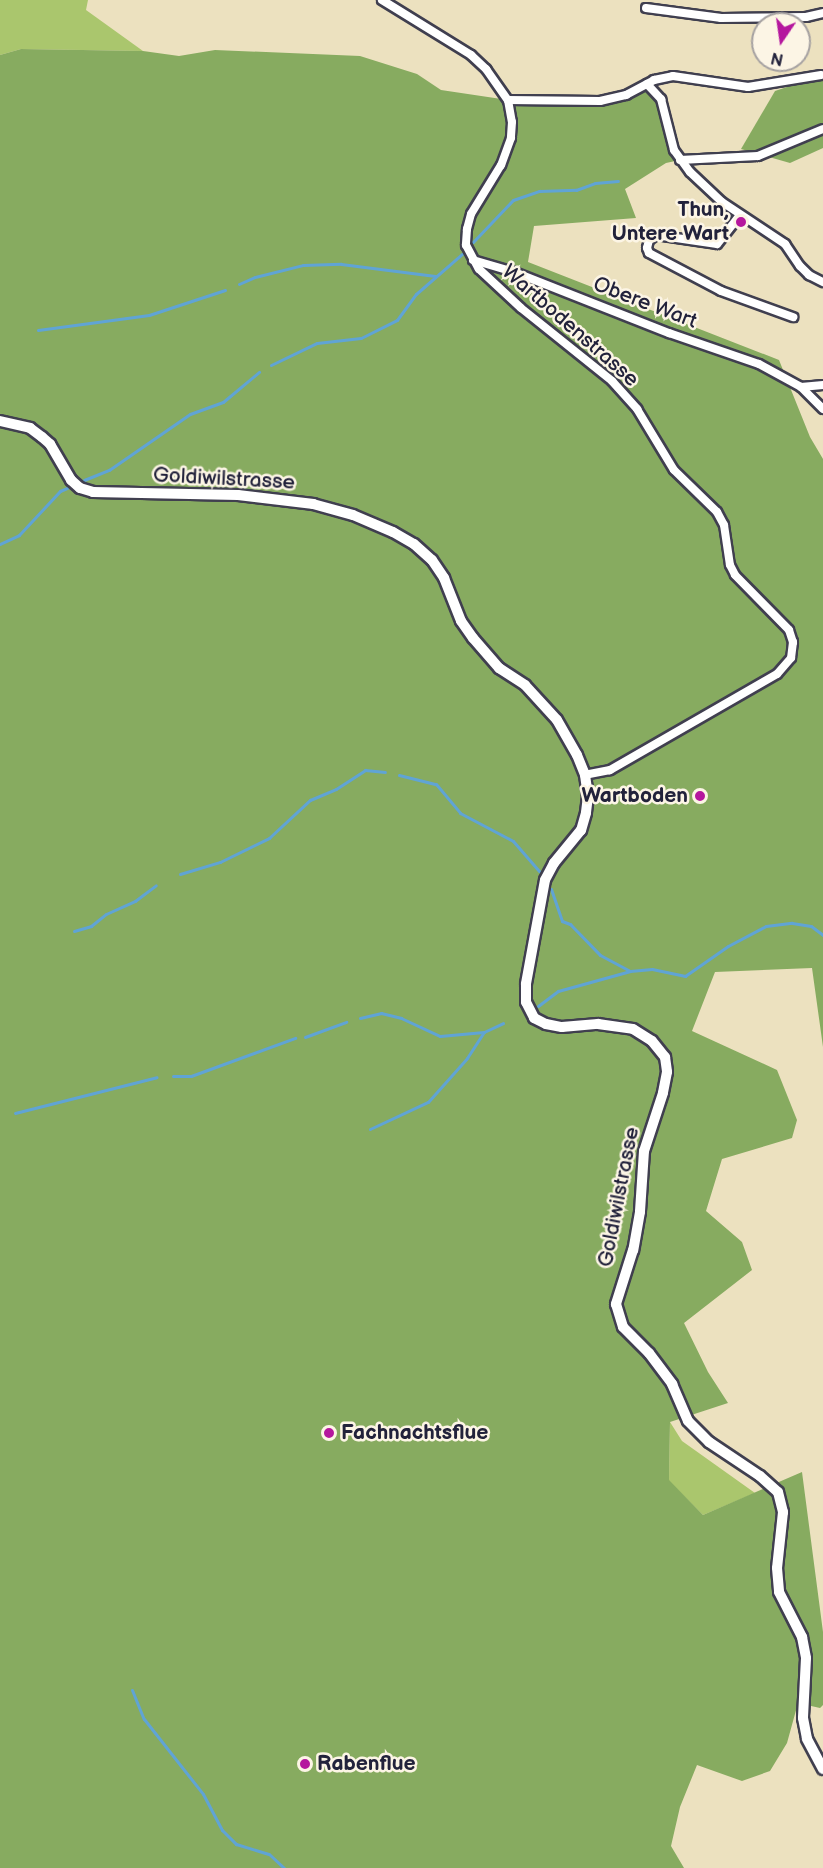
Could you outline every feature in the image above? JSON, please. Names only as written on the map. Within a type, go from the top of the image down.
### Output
[{"type":"street","name":"Wartbodenstrasse","points":[[382,0],[471,55],[486,69],[508,100],[512,122],[511,138],[501,165],[471,214],[467,229],[466,245],[473,260],[488,279],[612,381],[637,409],[674,470],[717,512],[724,525],[730,565],[735,575],[789,630],[793,642],[791,658],[777,674],[610,770],[585,775]]},
{"type":"street","points":[[646,8],[721,18],[806,17],[823,14]]},
{"type":"street","points":[[508,100],[600,101],[626,95],[662,77],[673,76],[748,87],[821,75]]},
{"type":"street","points":[[647,84],[661,99],[671,143],[680,160],[705,187],[740,215],[785,244],[800,266],[809,275],[823,282]]},
{"type":"street","points":[[680,160],[759,156],[823,129]]},
{"type":"street","points":[[740,215],[717,244],[656,236],[649,240],[646,248],[649,253],[721,291],[793,317]]},
{"type":"street","name":"Obere Wart","points":[[473,260],[514,272],[621,315],[759,364],[801,387],[823,409]]},
{"type":"street","points":[[801,387],[823,385]]},
{"type":"street","name":"Goldiwilstrasse","points":[[0,421],[30,428],[42,436],[50,444],[71,480],[80,488],[93,492],[238,495],[313,504],[353,514],[414,544],[432,560],[444,579],[462,621],[479,646],[499,668],[525,685],[557,720],[577,755],[585,775],[588,796],[581,830],[554,863],[545,880],[526,984],[526,1002],[534,1018],[546,1024],[562,1027],[598,1024],[633,1029],[652,1041],[665,1057],[667,1072],[663,1093],[644,1151],[640,1212],[633,1250],[616,1304],[623,1327],[649,1353],[672,1384],[688,1421],[709,1442],[760,1476],[778,1492],[783,1512],[777,1568],[779,1592],[802,1637],[806,1658],[802,1718],[807,1739],[823,1769]]},
{"type":"green space","points":[[0,0],[88,0],[86,10],[143,51],[21,49],[0,55]]},
{"type":"green space","points":[[21,49],[143,51],[179,56],[215,50],[360,56],[417,74],[441,90],[508,100],[600,101],[647,84],[654,91],[680,160],[666,163],[625,189],[636,218],[534,226],[528,262],[779,360],[810,437],[823,459],[823,1047],[812,968],[715,972],[692,1031],[777,1070],[797,1120],[792,1138],[722,1159],[706,1211],[742,1242],[752,1270],[684,1323],[708,1372],[728,1403],[670,1422],[669,1480],[703,1515],[802,1472],[823,1632],[823,1705],[820,1708],[798,1703],[787,1743],[770,1771],[742,1781],[697,1765],[680,1807],[671,1846],[684,1868],[0,1868],[0,55]]},
{"type":"green space","points":[[823,75],[823,148],[790,163],[741,149],[775,91]]},
{"type":"green space","points":[[670,1422],[682,1441],[755,1493],[703,1515],[669,1481]]},
{"type":"waterway","points":[[473,242],[513,200],[539,191],[576,190],[595,183],[618,181]]},
{"type":"waterway","points":[[271,365],[317,343],[361,338],[397,320],[416,294],[462,254]]},
{"type":"waterway","points":[[239,284],[255,277],[303,265],[341,264],[435,276]]},
{"type":"waterway","points":[[38,330],[149,315],[225,290]]},
{"type":"waterway","points":[[84,480],[109,470],[190,414],[223,402],[259,372]]},
{"type":"waterway","points":[[0,544],[19,535],[60,491],[67,488]]},
{"type":"waterway","points":[[180,874],[220,862],[269,838],[310,800],[336,789],[365,770],[385,772]]},
{"type":"waterway","points":[[399,775],[436,784],[460,813],[513,841],[539,871]]},
{"type":"waterway","points":[[74,931],[91,926],[106,914],[135,901],[156,885]]},
{"type":"waterway","points":[[551,889],[562,921],[570,924],[600,955],[630,971],[652,969],[685,976],[728,946],[766,926],[792,923],[811,926],[823,935]]},
{"type":"waterway","points":[[538,1006],[558,991],[630,971]]},
{"type":"waterway","points":[[360,1018],[381,1013],[401,1018],[440,1036],[484,1032],[503,1023]]},
{"type":"waterway","points":[[305,1037],[346,1022]]},
{"type":"waterway","points":[[370,1129],[428,1102],[467,1058],[484,1032]]},
{"type":"waterway","points":[[173,1076],[191,1076],[295,1038]]},
{"type":"waterway","points":[[15,1113],[157,1077]]},
{"type":"waterway","points":[[132,1690],[144,1719],[203,1794],[222,1830],[236,1844],[269,1854],[284,1868]]},
{"type":"place","name":"Thun, Untere Wart","points":[[741,222]]},
{"type":"place","name":"Wartboden","points":[[700,796]]},
{"type":"place","name":"Fachnachtsflue","points":[[329,1433]]},
{"type":"place","name":"Rabenflue","points":[[305,1764]]}]
